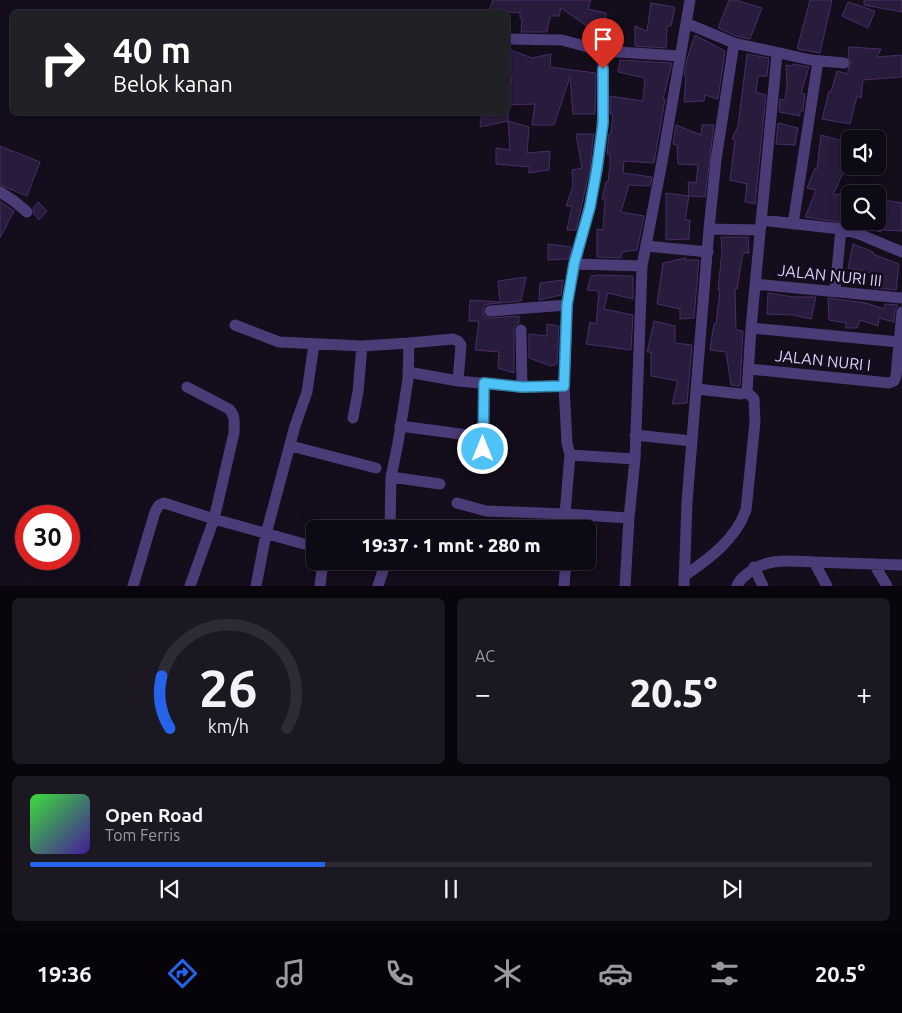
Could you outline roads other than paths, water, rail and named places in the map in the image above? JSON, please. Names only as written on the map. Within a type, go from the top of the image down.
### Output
[{"type":"street","points":[[625,586],[635,459],[642,266],[690,0]]},
{"type":"street","points":[[686,23],[734,43],[777,54],[844,63]]},
{"type":"street","points":[[510,39],[562,40],[604,51],[680,56]]},
{"type":"street","points":[[684,581],[687,502],[709,229],[716,160],[734,43]]},
{"type":"street","points":[[565,520],[570,455],[567,443],[564,386],[567,305],[574,264],[590,207],[597,168],[603,123],[604,51]]},
{"type":"street","points":[[684,581],[710,558],[736,530],[746,510],[756,422],[754,399],[747,392],[748,369],[777,54]]},
{"type":"street","points":[[792,224],[818,61]]},
{"type":"street","points":[[0,192],[27,212]]},
{"type":"street","points":[[709,229],[792,224],[841,229],[835,291]]},
{"type":"street","points":[[845,230],[902,252]]},
{"type":"street","points":[[646,246],[708,252]]},
{"type":"street","points":[[574,264],[642,266]]},
{"type":"street","name":"JALAN NURI III","points":[[755,284],[902,298]]},
{"type":"street","points":[[490,311],[567,305]]},
{"type":"street","points":[[751,328],[899,342],[902,312]]},
{"type":"street","points":[[235,325],[279,342],[362,346],[458,340],[461,345],[458,381]]},
{"type":"street","points":[[520,330],[522,387]]},
{"type":"street","name":"JALAN NURI I","points":[[748,369],[889,383],[894,381],[896,376],[899,342]]},
{"type":"street","points":[[390,520],[391,477],[408,372],[409,343]]},
{"type":"street","points":[[256,586],[266,534],[295,426],[307,392],[314,344]]},
{"type":"street","points":[[353,418],[358,392],[362,346]]},
{"type":"street","points":[[408,372],[458,381],[522,387],[564,386]]},
{"type":"street","points":[[484,383],[484,462]]},
{"type":"street","points":[[187,387],[229,409],[234,418],[234,433],[214,519],[190,586]]},
{"type":"street","points":[[697,389],[741,394],[747,392]]},
{"type":"street","points":[[400,426],[483,436]]},
{"type":"street","points":[[635,434],[692,441]]},
{"type":"street","points":[[290,446],[376,468]]},
{"type":"street","points":[[570,455],[635,459]]},
{"type":"street","points":[[391,477],[440,484]]},
{"type":"street","points":[[133,586],[159,504],[164,503],[306,545]]},
{"type":"street","points":[[457,504],[486,511],[629,518]]},
{"type":"street","points":[[737,586],[739,581],[754,567],[775,561],[902,565]]},
{"type":"street","points":[[814,562],[827,586]]},
{"type":"street","points":[[874,564],[886,586]]},
{"type":"street","points":[[754,567],[763,586]]},
{"type":"street","points":[[320,586],[322,570]]},
{"type":"street","points":[[378,586],[383,570]]},
{"type":"street","points":[[564,586],[565,570]]}]
